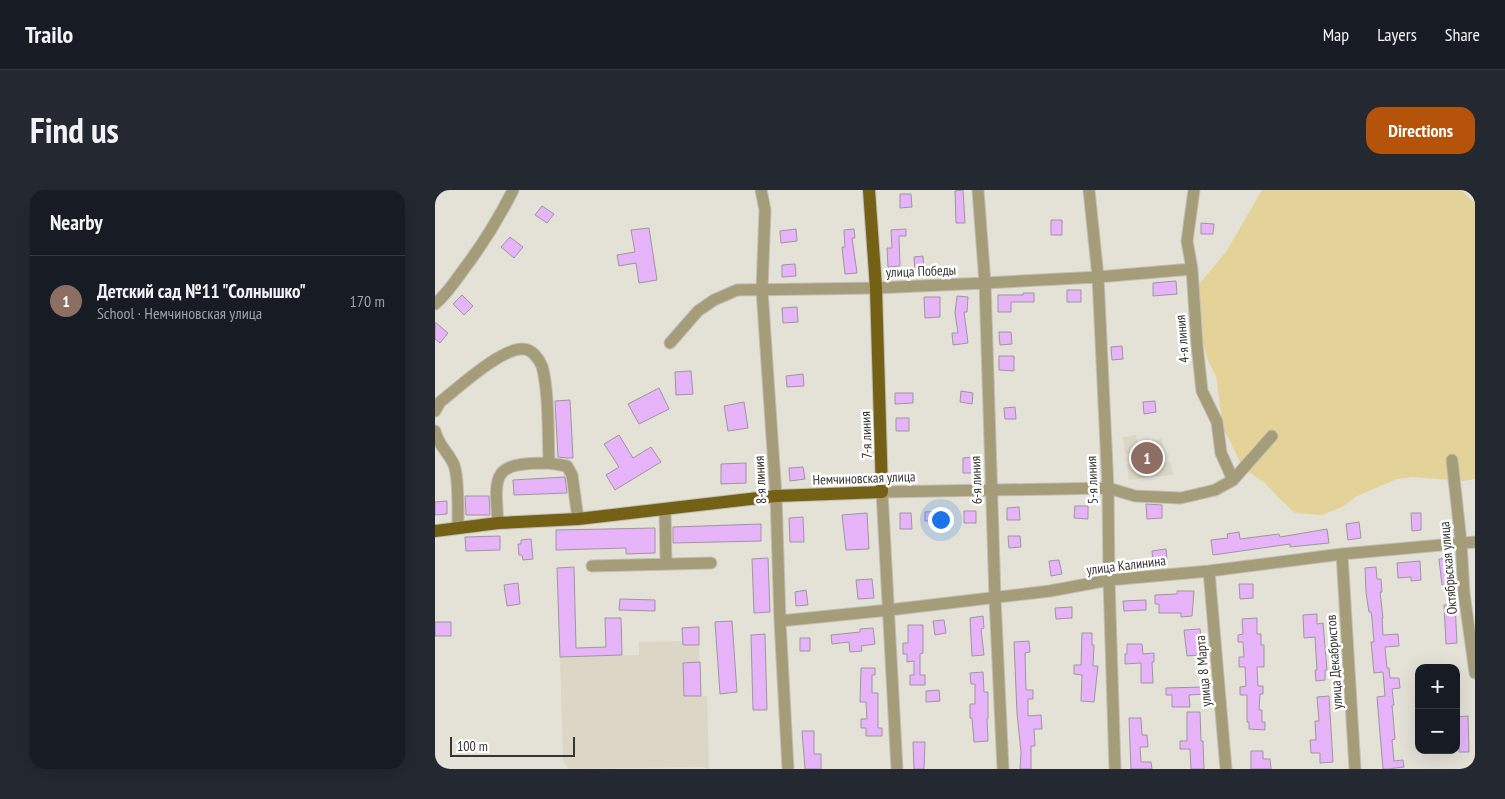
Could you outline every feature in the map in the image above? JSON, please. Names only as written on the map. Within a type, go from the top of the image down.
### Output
[{"type":"main road","name":"7-я линия","points":[[869,190],[876,288],[882,492]]},
{"type":"main road","name":"Немчиновская улица","points":[[435,531],[498,524],[578,519],[776,496],[882,492]]},
{"type":"street","points":[[435,304],[445,295],[478,250],[502,212],[513,190]]},
{"type":"street","name":"8-я линия","points":[[761,190],[765,210],[762,290],[776,496],[788,769]]},
{"type":"street","name":"6-я линия","points":[[978,190],[985,283],[995,598],[1003,769]]},
{"type":"street","name":"5-я линия","points":[[1089,190],[1098,277],[1108,488],[1115,769]]},
{"type":"street","name":"4-я линия","points":[[1194,190],[1187,241],[1192,269],[1202,391],[1217,422],[1221,454],[1233,480]]},
{"type":"street","name":"улица Победы","points":[[670,343],[698,311],[714,300],[737,290],[876,288],[985,283],[1098,277],[1192,269]]},
{"type":"street","points":[[435,411],[440,402],[495,359],[522,349],[529,350],[541,364],[544,378],[549,463]]},
{"type":"street","points":[[435,431],[437,439],[454,465],[458,497],[458,528]]},
{"type":"street","name":"Немчиновская улица","points":[[882,492],[1108,488],[1135,496],[1181,498],[1215,490],[1233,480],[1272,436]]},
{"type":"street","name":"Октябрьская улица","points":[[1452,460],[1461,542],[1464,593],[1475,672]]},
{"type":"street","points":[[498,524],[497,479],[506,469],[515,464],[549,463],[567,466],[572,475],[578,519]]},
{"type":"street","name":"7-я линия","points":[[882,492],[897,769]]},
{"type":"street","points":[[665,509],[667,564]]},
{"type":"street","name":"улица Калинина","points":[[781,621],[995,598],[1050,591],[1109,580],[1209,571],[1342,554],[1475,542]]},
{"type":"street","name":"улица Декабристов","points":[[1342,554],[1355,769]]},
{"type":"street","points":[[592,566],[711,562]]},
{"type":"street","name":"улица 8 Марта","points":[[1209,571],[1226,769]]},
{"type":"shaded area","points":[[1262,190],[1461,190],[1472,201],[1475,201],[1475,479],[1464,481],[1412,477],[1397,479],[1357,496],[1342,507],[1322,515],[1295,513],[1265,483],[1243,468],[1223,427],[1216,376],[1208,361],[1199,326],[1198,301],[1200,283],[1226,252]]},
{"type":"shaded area","points":[[1136,435],[1138,447],[1145,446],[1144,442],[1162,439],[1164,452],[1159,453],[1160,463],[1171,462],[1173,475],[1156,477],[1154,467],[1145,468],[1146,478],[1129,480],[1127,465],[1136,463],[1134,453],[1125,454],[1123,437]]},
{"type":"shaded area","points":[[683,641],[683,645],[699,645],[701,696],[707,696],[709,769],[703,767],[569,769],[563,760],[560,657],[639,655],[639,642]]},
{"type":"building","points":[[963,190],[965,223],[956,223],[955,191]]},
{"type":"building","points":[[900,194],[911,194],[912,207],[900,208]]},
{"type":"building","points":[[542,206],[554,214],[547,223],[535,215]]},
{"type":"building","points":[[1051,220],[1062,220],[1062,235],[1051,235]]},
{"type":"building","points":[[1201,223],[1214,224],[1213,234],[1201,234]]},
{"type":"building","points":[[649,228],[657,280],[639,283],[636,263],[619,266],[617,255],[635,252],[631,230]]},
{"type":"building","points":[[796,229],[797,241],[781,243],[780,231]]},
{"type":"building","points":[[854,229],[855,238],[852,238],[857,273],[845,274],[842,247],[845,247],[844,230]]},
{"type":"building","points":[[906,229],[906,236],[899,236],[900,266],[888,267],[887,248],[892,248],[891,230]]},
{"type":"building","points":[[510,237],[523,247],[514,258],[501,247]]},
{"type":"building","points":[[923,256],[924,270],[915,271],[914,257]]},
{"type":"building","points":[[795,264],[796,276],[782,277],[782,265]]},
{"type":"building","points":[[1176,281],[1177,294],[1153,296],[1153,283]]},
{"type":"building","points":[[1067,290],[1081,290],[1081,302],[1067,302]]},
{"type":"building","points":[[1023,293],[1034,293],[1034,302],[1011,302],[1011,312],[998,312],[998,295],[1023,295]]},
{"type":"building","points":[[462,295],[473,306],[464,315],[453,304]]},
{"type":"building","points":[[957,296],[968,297],[967,312],[964,312],[968,343],[953,345],[952,333],[958,333],[955,313]]},
{"type":"building","points":[[924,297],[940,297],[940,317],[925,318]]},
{"type":"building","points":[[797,307],[798,322],[783,323],[782,308]]},
{"type":"building","points":[[435,322],[448,333],[440,343],[435,339]]},
{"type":"building","points":[[999,332],[1011,332],[1012,344],[1000,345]]},
{"type":"building","points":[[1122,346],[1123,359],[1112,360],[1111,347]]},
{"type":"building","points":[[999,356],[1014,356],[1014,371],[999,370]]},
{"type":"building","points":[[691,371],[693,394],[676,395],[675,372]]},
{"type":"building","points":[[803,374],[804,386],[787,387],[786,376]]},
{"type":"building","points":[[659,388],[669,409],[639,424],[628,404]]},
{"type":"building","points":[[961,391],[973,393],[972,404],[960,402]]},
{"type":"building","points":[[895,393],[913,393],[913,403],[895,404]]},
{"type":"building","points":[[570,400],[573,458],[558,457],[555,401]]},
{"type":"building","points":[[1155,401],[1156,412],[1144,414],[1143,402]]},
{"type":"building","points":[[744,402],[748,428],[728,431],[724,406]]},
{"type":"building","points":[[1015,407],[1016,419],[1005,419],[1004,408]]},
{"type":"building","points":[[896,418],[909,418],[909,431],[896,431]]},
{"type":"building","points":[[619,435],[633,458],[651,447],[661,462],[615,490],[606,475],[619,467],[604,444]]},
{"type":"building","points":[[974,457],[975,473],[963,473],[963,458]]},
{"type":"building","points":[[746,463],[746,483],[721,484],[721,464]]},
{"type":"building","points":[[803,467],[805,479],[790,481],[789,468]]},
{"type":"building","points":[[565,477],[567,493],[514,495],[513,480]]},
{"type":"building","points":[[465,496],[489,496],[490,515],[466,515]]},
{"type":"building","points":[[447,501],[447,514],[435,515],[435,502]]},
{"type":"building","points":[[1146,504],[1162,505],[1162,518],[1147,519]]},
{"type":"building","points":[[1075,506],[1088,506],[1088,519],[1074,518]]},
{"type":"building","points":[[1019,507],[1020,520],[1007,520],[1007,508]]},
{"type":"building","points":[[943,511],[943,521],[925,521],[925,512]]},
{"type":"building","points":[[964,511],[976,511],[976,523],[964,523]]},
{"type":"building","points":[[867,513],[869,549],[846,550],[842,515]]},
{"type":"building","points":[[900,513],[911,513],[912,529],[900,529]]},
{"type":"building","points":[[1411,513],[1421,513],[1421,530],[1412,531]]},
{"type":"building","points":[[803,517],[804,542],[790,542],[789,518]]},
{"type":"building","points":[[1359,522],[1361,538],[1348,540],[1346,524]]},
{"type":"building","points":[[761,524],[761,541],[673,543],[673,527]]},
{"type":"building","points":[[655,528],[655,553],[626,554],[626,548],[556,550],[556,530]]},
{"type":"building","points":[[1327,529],[1329,543],[1290,547],[1290,544],[1213,555],[1211,540],[1228,538],[1227,534],[1239,532],[1240,539],[1279,534],[1280,537]]},
{"type":"building","points":[[500,536],[500,550],[466,551],[465,537]]},
{"type":"building","points":[[1008,536],[1020,536],[1021,547],[1009,548]]},
{"type":"building","points":[[531,539],[533,559],[523,560],[522,555],[519,555],[518,544],[521,544],[521,540]]},
{"type":"building","points":[[1166,549],[1167,560],[1153,561],[1152,551]]},
{"type":"building","points":[[768,558],[770,612],[754,613],[752,559]]},
{"type":"building","points":[[1452,558],[1452,584],[1442,585],[1439,559]]},
{"type":"building","points":[[1059,560],[1062,574],[1051,576],[1049,561]]},
{"type":"building","points":[[1420,561],[1421,580],[1411,581],[1411,577],[1398,578],[1397,563]]},
{"type":"building","points":[[574,567],[576,648],[606,647],[605,618],[621,618],[622,655],[560,657],[557,568]]},
{"type":"building","points":[[1376,567],[1377,579],[1381,579],[1383,635],[1398,634],[1399,646],[1385,647],[1390,678],[1399,678],[1400,688],[1392,689],[1395,739],[1392,740],[1394,761],[1403,760],[1404,767],[1388,769],[1383,769],[1377,697],[1385,696],[1383,672],[1374,673],[1371,642],[1374,642],[1372,619],[1366,593],[1365,568]]},
{"type":"building","points":[[872,579],[874,598],[858,599],[856,580]]},
{"type":"building","points":[[518,583],[520,604],[507,606],[504,585]]},
{"type":"building","points":[[1239,584],[1253,584],[1253,598],[1240,599]]},
{"type":"building","points":[[806,590],[808,605],[796,606],[795,592]]},
{"type":"building","points":[[1177,591],[1194,591],[1192,616],[1181,617],[1181,613],[1159,613],[1159,604],[1155,604],[1155,595],[1177,594]]},
{"type":"building","points":[[620,599],[655,600],[655,611],[619,610]]},
{"type":"building","points":[[1146,600],[1146,610],[1124,611],[1123,601]]},
{"type":"building","points":[[1455,604],[1457,643],[1446,644],[1444,605]]},
{"type":"building","points":[[1072,607],[1072,618],[1056,619],[1055,608]]},
{"type":"building","points":[[1317,614],[1317,624],[1323,623],[1327,670],[1325,670],[1325,680],[1316,681],[1315,637],[1304,638],[1303,615]]},
{"type":"building","points":[[983,616],[984,628],[981,629],[984,655],[972,656],[970,618]]},
{"type":"building","points":[[1257,618],[1257,634],[1261,634],[1261,645],[1264,645],[1264,667],[1257,667],[1258,686],[1263,686],[1263,694],[1260,694],[1259,710],[1262,710],[1262,722],[1265,722],[1265,730],[1249,729],[1249,722],[1247,722],[1247,695],[1240,695],[1240,687],[1246,686],[1245,667],[1239,667],[1239,657],[1244,657],[1243,642],[1238,642],[1238,635],[1243,634],[1242,619]]},
{"type":"building","points":[[944,620],[946,633],[935,635],[933,621]]},
{"type":"building","points":[[732,621],[737,692],[720,694],[715,622]]},
{"type":"building","points":[[435,622],[451,622],[451,636],[435,636]]},
{"type":"building","points":[[908,625],[923,625],[923,653],[920,654],[920,675],[925,675],[925,685],[910,685],[910,675],[914,675],[914,661],[907,662],[907,654],[903,654],[903,643],[908,643]]},
{"type":"building","points":[[699,627],[699,645],[683,645],[682,628]]},
{"type":"building","points":[[873,628],[875,644],[861,646],[862,651],[850,652],[849,642],[832,644],[831,635],[860,632],[860,629]]},
{"type":"building","points":[[1200,629],[1201,636],[1196,637],[1198,655],[1187,656],[1184,630]]},
{"type":"building","points":[[1082,633],[1092,633],[1092,645],[1094,645],[1093,666],[1098,666],[1094,702],[1081,701],[1082,675],[1074,674],[1074,665],[1081,665]]},
{"type":"building","points":[[765,634],[767,710],[753,710],[751,635]]},
{"type":"building","points":[[800,638],[810,638],[810,651],[800,651]]},
{"type":"building","points":[[1029,641],[1030,652],[1025,653],[1026,690],[1033,690],[1033,699],[1028,699],[1028,716],[1041,715],[1042,729],[1034,729],[1035,746],[1031,746],[1031,769],[1020,769],[1021,752],[1017,713],[1014,642]]},
{"type":"building","points":[[1127,644],[1142,644],[1143,654],[1154,653],[1154,662],[1152,662],[1153,683],[1141,683],[1141,663],[1125,664]]},
{"type":"building","points":[[700,662],[701,696],[684,696],[683,663]]},
{"type":"building","points":[[861,668],[875,668],[875,675],[872,675],[872,693],[878,693],[878,728],[882,728],[882,736],[866,736],[866,728],[861,728],[861,719],[867,719],[866,702],[860,702]]},
{"type":"building","points":[[983,672],[984,692],[988,692],[988,741],[974,742],[970,704],[975,704],[975,684],[971,684],[970,673]]},
{"type":"building","points":[[1204,687],[1205,694],[1189,695],[1190,707],[1172,707],[1172,695],[1166,695],[1166,688]]},
{"type":"building","points":[[939,690],[940,701],[926,702],[926,691]]},
{"type":"building","points":[[1329,696],[1333,762],[1320,763],[1320,753],[1311,753],[1310,740],[1316,740],[1315,721],[1319,721],[1317,697]]},
{"type":"building","points":[[1187,712],[1200,712],[1204,769],[1191,769],[1190,749],[1180,749],[1180,741],[1187,741]]},
{"type":"building","points":[[1468,716],[1469,752],[1460,752],[1460,717]]},
{"type":"building","points":[[1129,718],[1141,718],[1142,735],[1147,735],[1148,747],[1140,747],[1141,762],[1151,762],[1152,769],[1131,769]]},
{"type":"building","points":[[802,731],[814,731],[814,754],[821,754],[821,769],[805,769]]},
{"type":"building","points":[[913,742],[925,742],[924,769],[914,769]]},
{"type":"building","points":[[1251,751],[1263,751],[1263,759],[1270,759],[1271,769],[1251,769]]},
{"type":"place","name":"Детский сад №11 \"Солнышко\"","points":[[1147,458]]}]
